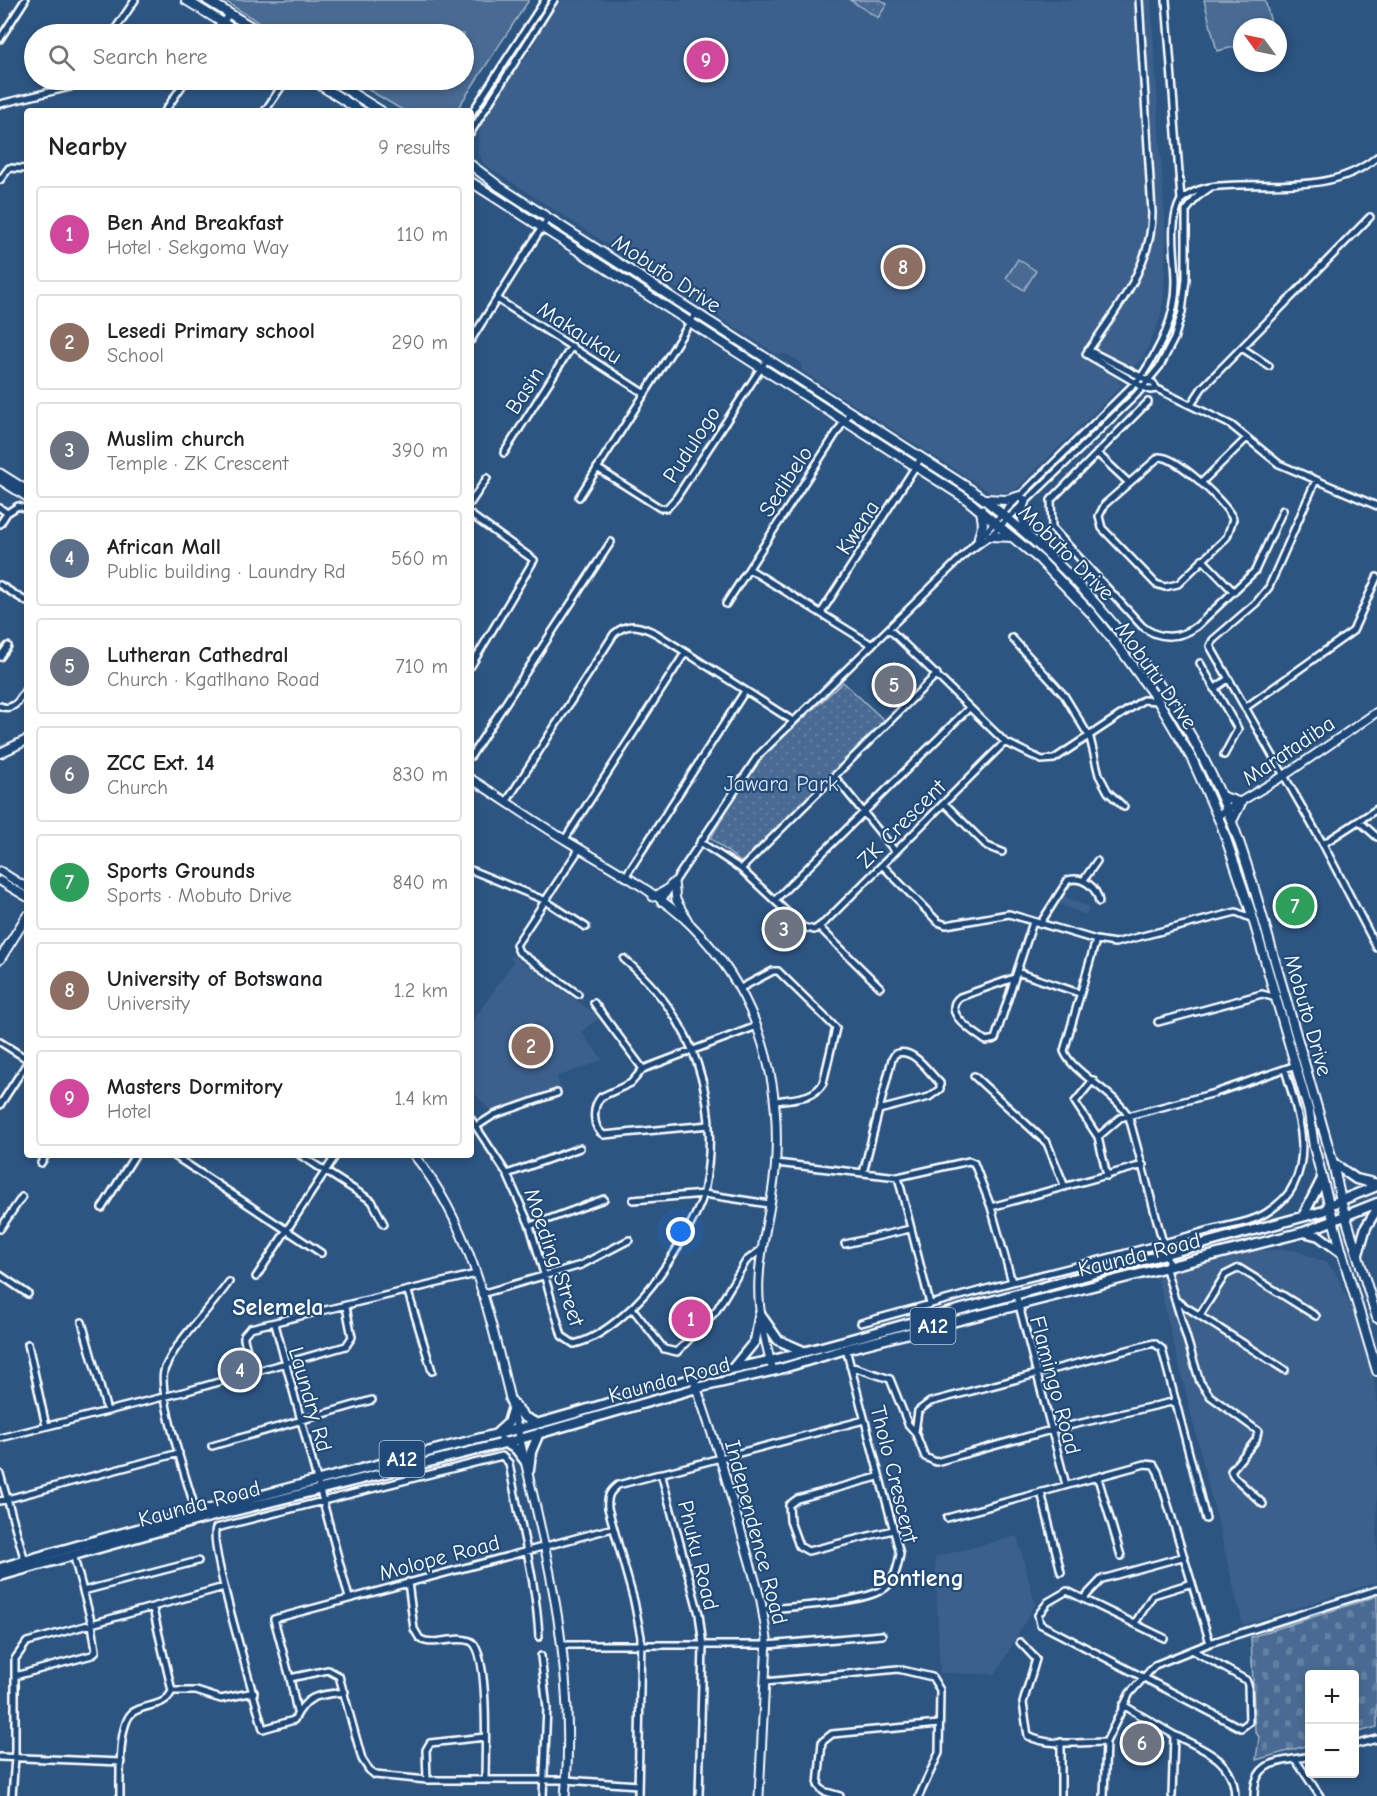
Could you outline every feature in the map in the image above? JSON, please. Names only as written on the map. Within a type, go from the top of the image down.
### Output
[{"type":"main road","points":[[186,0],[223,23]]},
{"type":"main road","points":[[207,0],[246,24]]},
{"type":"main road","points":[[328,90],[356,108]]},
{"type":"main road","points":[[348,90],[376,108]]},
{"type":"main road","name":"Mobuto Drive","points":[[474,167],[548,218],[984,499],[1028,535],[1096,604],[1131,647],[1162,691],[1200,753],[1227,810],[1260,909],[1333,1163],[1341,1201]]},
{"type":"main road","name":"Mobutu Drive","points":[[474,184],[844,419],[981,510],[1018,540],[1091,613],[1147,686],[1192,759],[1218,815],[1247,899],[1296,1065],[1322,1179],[1377,1371]]},
{"type":"main road","points":[[775,375],[780,367]]},
{"type":"main road","points":[[984,499],[1001,501],[1023,498],[1022,517],[1028,535]]},
{"type":"main road","points":[[979,537],[983,524],[981,510]]},
{"type":"main road","points":[[990,536],[1006,535],[1018,540]]},
{"type":"main road","points":[[0,753],[24,741]]},
{"type":"main road","points":[[1221,796],[1240,803],[1233,814],[1232,823]]},
{"type":"main road","points":[[0,959],[24,921]]},
{"type":"main road","points":[[1333,1163],[1352,1177],[1377,1185]]},
{"type":"main road","points":[[1303,1216],[1322,1179]]},
{"type":"main road","name":"A12","points":[[1329,1205],[1377,1185]]},
{"type":"main road","points":[[1341,1201],[1377,1318]]},
{"type":"main road","name":"A12","points":[[1346,1214],[1377,1203]]},
{"type":"main road","name":"Kaunda Road","points":[[1167,1254],[1324,1211],[1329,1205]]},
{"type":"main road","points":[[1358,1254],[1366,1227],[1377,1209]]},
{"type":"main road","name":"Kaunda Road","points":[[0,1568],[26,1564],[198,1520],[499,1437],[536,1423],[696,1384],[773,1371],[846,1349],[1167,1265],[1304,1232],[1346,1214]]},
{"type":"main road","points":[[1304,1232],[1316,1235],[1342,1253]]},
{"type":"main road","name":"A12","points":[[803,1351],[1167,1254]]},
{"type":"main road","points":[[760,1314],[778,1340],[803,1351]]},
{"type":"main road","points":[[733,1368],[755,1341],[760,1314]]},
{"type":"main road","name":"Kaunda Road","points":[[499,1437],[520,1439],[696,1384],[733,1368],[770,1361],[803,1351]]},
{"type":"main road","points":[[510,1400],[524,1417],[536,1423]]},
{"type":"main road","points":[[512,1410],[508,1423],[499,1437],[516,1449],[527,1466]]},
{"type":"main road","points":[[527,1466],[539,1433]]},
{"type":"main road","name":"Kaunda Road","points":[[73,1551],[196,1512],[318,1486]]},
{"type":"main road","name":"Kaunda Road","points":[[0,1576],[26,1564]]},
{"type":"street","points":[[0,39],[25,0]]},
{"type":"street","points":[[119,24],[135,0]]},
{"type":"street","points":[[474,109],[545,0]]},
{"type":"street","points":[[474,127],[554,0]]},
{"type":"street","points":[[1087,352],[1139,273],[1150,240],[1152,213],[1139,0]]},
{"type":"street","points":[[1023,498],[1136,384],[1158,351],[1173,312],[1176,284],[1174,219],[1181,200],[1166,0]]},
{"type":"street","points":[[223,23],[229,14]]},
{"type":"street","points":[[0,104],[58,90]]},
{"type":"street","points":[[167,108],[179,90]]},
{"type":"street","points":[[267,108],[279,90]]},
{"type":"street","points":[[1181,200],[1202,187],[1337,180],[1361,170],[1377,157]]},
{"type":"street","points":[[0,180],[9,168],[24,169]]},
{"type":"street","points":[[967,552],[990,536],[1005,515],[1148,381],[1174,339],[1182,312],[1186,279],[1186,211],[1197,197],[1213,186]]},
{"type":"street","points":[[1191,405],[1202,388],[1370,217]]},
{"type":"street","points":[[474,335],[548,218]]},
{"type":"street","name":"Makaukau","points":[[497,299],[645,394]]},
{"type":"street","points":[[579,497],[696,313]]},
{"type":"street","name":"Basin","points":[[504,453],[572,346]]},
{"type":"street","points":[[1242,348],[1269,366]]},
{"type":"street","points":[[1087,352],[1141,377],[1157,389],[1224,421],[1272,460],[1377,506]]},
{"type":"street","points":[[1087,352],[1136,384],[1150,390],[1157,389]]},
{"type":"street","name":"Pudulogo","points":[[597,468],[660,508],[667,508],[676,498],[767,358]]},
{"type":"street","points":[[1148,402],[1053,496],[1051,526],[1142,626],[1152,632],[1170,637],[1188,633],[1255,571],[1283,510]]},
{"type":"street","name":"Sedibelo","points":[[726,603],[850,412]]},
{"type":"street","points":[[1201,483],[1247,438]]},
{"type":"street","points":[[1097,453],[1129,483]]},
{"type":"street","points":[[1164,457],[1173,460],[1201,483],[1233,519],[1227,537],[1178,584],[1165,587],[1156,584],[1102,528],[1100,521],[1105,504],[1154,459],[1164,457]]},
{"type":"street","name":"Kwena","points":[[821,613],[921,458]]},
{"type":"street","points":[[0,472],[24,488]]},
{"type":"street","points":[[474,498],[487,478]]},
{"type":"street","points":[[0,480],[24,495]]},
{"type":"street","points":[[1316,480],[1269,587],[1256,603],[1211,643],[1211,649],[1285,775],[1377,948]]},
{"type":"street","points":[[0,524],[7,513],[18,506],[24,508]]},
{"type":"street","points":[[0,508],[7,513]]},
{"type":"street","points":[[474,517],[534,560],[474,661]]},
{"type":"street","points":[[661,902],[754,761],[967,552],[979,537],[998,523]]},
{"type":"street","points":[[474,751],[611,542]]},
{"type":"street","points":[[1202,559],[1234,592]]},
{"type":"street","points":[[749,569],[872,645]]},
{"type":"street","points":[[1245,708],[1353,631],[1377,577]]},
{"type":"street","points":[[0,585],[24,600]]},
{"type":"street","points":[[507,801],[618,631],[629,626],[642,627],[793,721]]},
{"type":"street","points":[[889,629],[1005,742],[1049,760],[1090,738],[1143,700],[1147,686]]},
{"type":"street","points":[[1012,638],[1064,695],[1090,738],[1099,775],[1108,792],[1124,807]]},
{"type":"street","points":[[0,657],[8,646]]},
{"type":"street","points":[[565,839],[685,653]]},
{"type":"street","points":[[1200,663],[1238,729],[1224,755]]},
{"type":"street","points":[[741,869],[937,674]]},
{"type":"street","points":[[1214,688],[1228,679]]},
{"type":"street","points":[[625,877],[745,691]]},
{"type":"street","points":[[0,706],[10,708],[16,705],[24,692]]},
{"type":"street","points":[[1143,700],[1158,701]]},
{"type":"street","points":[[774,900],[969,708]]},
{"type":"street","name":"Maratadiba","points":[[1218,815],[1285,775],[1377,712]]},
{"type":"street","name":"ZK Crescent","points":[[819,927],[1005,742]]},
{"type":"street","points":[[834,776],[896,852]]},
{"type":"street","points":[[474,781],[625,877],[690,924]]},
{"type":"street","points":[[944,803],[987,846],[1002,852]]},
{"type":"street","points":[[1323,844],[1377,808]]},
{"type":"street","points":[[1359,821],[1377,837]]},
{"type":"street","points":[[700,842],[741,869],[803,927],[809,930],[819,927],[880,987]]},
{"type":"street","points":[[578,994],[516,949],[517,941],[580,848]]},
{"type":"street","points":[[1083,881],[1097,861]]},
{"type":"street","points":[[882,865],[941,924],[1009,914],[1096,940],[1115,943],[1236,912],[1247,899]]},
{"type":"street","points":[[0,871],[24,886]]},
{"type":"street","points":[[474,871],[544,900],[586,927]]},
{"type":"street","points":[[1079,993],[1015,975],[960,997],[954,1002],[953,1008],[957,1016],[987,1041],[995,1039],[1015,975],[1036,923],[1064,882],[1071,879],[1083,881],[1095,890],[1100,902]]},
{"type":"street","points":[[0,881],[24,895]]},
{"type":"street","points":[[653,897],[666,890],[674,882]]},
{"type":"street","points":[[674,882],[676,900],[690,924],[726,968],[757,1026],[768,1059],[777,1101],[776,1163],[759,1277],[760,1314],[773,1371]]},
{"type":"street","points":[[1236,912],[1253,919]]},
{"type":"street","points":[[1096,940],[1064,1051],[1069,1061],[1118,1100],[1129,1117],[1165,1244],[1175,1300],[1195,1369],[1206,1391],[1258,1431],[1256,1440],[1231,1471],[1233,1476],[1263,1504]]},
{"type":"street","points":[[624,959],[655,986],[694,1049],[704,1080],[709,1125],[704,1194],[667,1264],[654,1284],[632,1308],[664,1349],[677,1352],[716,1311],[747,1261],[762,1249]]},
{"type":"street","points":[[739,989],[773,971],[778,971],[836,1028],[823,1083],[819,1090],[812,1095],[777,1101]]},
{"type":"street","points":[[1262,994],[1271,981]]},
{"type":"street","points":[[1158,1022],[1262,994],[1276,998]]},
{"type":"street","points":[[594,1003],[643,1069]]},
{"type":"street","points":[[709,1125],[601,1134],[594,1113],[597,1101],[631,1083],[643,1069],[757,1026]]},
{"type":"street","points":[[0,1042],[24,1059]]},
{"type":"street","points":[[863,1173],[879,1110],[892,1059],[896,1053],[912,1054],[940,1083],[940,1089],[929,1097],[879,1110]]},
{"type":"street","points":[[1098,1137],[1115,1121],[1296,1065]]},
{"type":"street","points":[[0,1105],[24,1066]]},
{"type":"street","points":[[861,1323],[1165,1244],[1247,1221],[1266,1213],[1286,1197],[1294,1186],[1299,1172],[1302,1145],[1300,1119],[1285,1069]]},
{"type":"street","points":[[974,1076],[1047,1143],[1065,1187]]},
{"type":"street","points":[[1093,1080],[1075,1102],[1098,1137],[1107,1176]]},
{"type":"street","points":[[477,1126],[494,1115],[557,1093]]},
{"type":"street","name":"Moeding Street","points":[[474,1122],[507,1174],[530,1226],[546,1276],[559,1329],[567,1341],[574,1344],[593,1337],[632,1308]]},
{"type":"street","points":[[507,1174],[580,1148]]},
{"type":"street","points":[[41,1163],[44,1158]]},
{"type":"street","points":[[102,1208],[133,1158]]},
{"type":"street","points":[[178,1158],[321,1253]]},
{"type":"street","points":[[305,1158],[372,1201],[384,1224]]},
{"type":"street","points":[[256,1277],[334,1158]]},
{"type":"street","points":[[416,1158],[451,1209],[476,1274],[547,1546],[562,1645],[566,1717],[565,1796]]},
{"type":"street","points":[[776,1163],[898,1177],[971,1161],[991,1207],[1012,1282]]},
{"type":"street","points":[[991,1207],[1143,1165]]},
{"type":"street","points":[[898,1177],[930,1304]]},
{"type":"street","points":[[633,1200],[704,1194],[769,1204]]},
{"type":"street","points":[[0,1229],[22,1197]]},
{"type":"street","points":[[530,1226],[604,1199]]},
{"type":"street","points":[[845,1244],[910,1229]]},
{"type":"street","points":[[481,1294],[589,1262],[629,1240]]},
{"type":"street","points":[[1200,1315],[1225,1275],[1239,1268],[1316,1316]]},
{"type":"street","points":[[253,1373],[244,1335],[250,1329],[476,1274]]},
{"type":"street","points":[[0,1275],[28,1294]]},
{"type":"street","points":[[196,1512],[179,1453],[162,1376],[167,1363],[229,1282]]},
{"type":"street","points":[[408,1292],[432,1371]]},
{"type":"street","name":"Flamingo Road","points":[[1016,1294],[1066,1485]]},
{"type":"street","points":[[1175,1300],[1285,1370]]},
{"type":"street","points":[[0,1438],[284,1365],[346,1346],[351,1343],[352,1337],[346,1306]]},
{"type":"street","points":[[82,1322],[107,1411]]},
{"type":"street","name":"Laundry Rd","points":[[274,1324],[349,1598]]},
{"type":"street","points":[[915,1432],[918,1410],[923,1406],[1154,1343],[1162,1349],[1206,1519]]},
{"type":"street","points":[[28,1344],[46,1426]]},
{"type":"street","name":"Tholo Crescent","points":[[762,1610],[858,1598],[877,1593],[888,1586],[897,1566],[900,1554],[846,1349]]},
{"type":"street","points":[[850,1366],[890,1379],[924,1457],[936,1462],[1051,1430],[1176,1401]]},
{"type":"street","name":"Independence Road","points":[[696,1384],[720,1458],[762,1610],[767,1645],[759,1796]]},
{"type":"street","points":[[212,1446],[372,1401]]},
{"type":"street","points":[[638,1796],[642,1644],[634,1601],[613,1528],[607,1498],[611,1490],[618,1485],[661,1473],[864,1420]]},
{"type":"street","points":[[0,1501],[179,1453]]},
{"type":"street","points":[[345,1692],[311,1698],[297,1712],[292,1722],[264,1729],[224,1587],[213,1537],[216,1528],[490,1456],[502,1456],[509,1463],[528,1551],[535,1587],[539,1637]]},
{"type":"street","points":[[946,1518],[1145,1464],[1154,1465],[1210,1643]]},
{"type":"street","name":"Phuku Road","points":[[661,1473],[699,1614],[703,1646],[699,1796]]},
{"type":"street","points":[[0,1474],[26,1564]]},
{"type":"street","points":[[878,1477],[797,1499],[789,1505],[790,1521],[799,1546],[807,1551],[893,1530]]},
{"type":"street","points":[[1098,1478],[1121,1556]]},
{"type":"street","points":[[1041,1492],[1061,1572]]},
{"type":"street","name":"Molope Road","points":[[290,1678],[274,1619],[613,1528]]},
{"type":"street","points":[[15,1676],[94,1654],[97,1645],[73,1551]]},
{"type":"street","points":[[1083,1599],[1102,1579],[1182,1557]]},
{"type":"street","points":[[83,1591],[198,1562]]},
{"type":"street","points":[[408,1582],[414,1629],[420,1639],[429,1642],[464,1639],[472,1641],[479,1648],[483,1680],[485,1779]]},
{"type":"street","points":[[1135,1623],[1153,1595],[1192,1583]]},
{"type":"street","points":[[12,1796],[15,1758],[15,1659],[25,1644],[224,1587]]},
{"type":"street","points":[[1104,1796],[1106,1742],[1123,1705],[1142,1677],[1155,1665],[1210,1643],[1377,1590]]},
{"type":"street","points":[[1164,1638],[1067,1591],[1048,1602],[1038,1615],[1040,1624],[1241,1728],[1245,1727],[1249,1722],[1246,1680],[1192,1650]]},
{"type":"street","points":[[153,1608],[171,1694]]},
{"type":"street","points":[[562,1645],[767,1645],[882,1635]]},
{"type":"street","points":[[1020,1642],[1036,1659],[1024,1696],[1025,1730],[1028,1736],[1035,1740],[1106,1742]]},
{"type":"street","points":[[541,1656],[547,1708],[543,1796]]},
{"type":"street","points":[[765,1682],[898,1669],[917,1671],[932,1677],[940,1690],[939,1753],[919,1796]]},
{"type":"street","points":[[297,1712],[290,1678],[328,1670],[341,1680],[362,1759],[369,1770],[385,1777],[427,1780],[566,1780],[638,1785]]},
{"type":"street","points":[[120,1796],[125,1726],[129,1717],[136,1711],[171,1694],[196,1691],[221,1698],[254,1692]]},
{"type":"street","points":[[1123,1705],[1174,1736],[1219,1759],[1232,1775],[1235,1796]]},
{"type":"street","points":[[840,1796],[823,1791],[818,1785],[822,1742],[826,1737],[832,1734],[939,1724]]},
{"type":"street","points":[[1172,1796],[1174,1736]]},
{"type":"street","points":[[427,1780],[426,1750],[430,1743],[485,1737]]},
{"type":"street","points":[[1359,1743],[1377,1739]]},
{"type":"street","points":[[1061,1742],[1061,1796]]},
{"type":"street","points":[[1254,1796],[1257,1773],[1269,1765],[1305,1756]]},
{"type":"street","points":[[0,1757],[121,1762]]},
{"type":"street","points":[[1295,1759],[1320,1796]]},
{"type":"shaded area","points":[[559,0],[1151,0],[1166,237],[1164,296],[1160,319],[1143,358],[1118,380],[1121,386],[1014,491],[992,493],[802,371],[801,363],[787,354],[776,354],[484,164],[478,152],[480,128],[514,70],[536,42],[538,33]]},
{"type":"shaded area","points":[[1063,896],[1089,907],[1086,915],[1060,904]]},
{"type":"shaded area","points":[[513,956],[600,1017],[581,1032],[603,1060],[557,1077],[560,1087],[491,1112],[474,1092],[474,1020],[514,961],[509,957]]},
{"type":"shaded area","points":[[1253,1250],[1294,1250],[1325,1262],[1335,1272],[1363,1333],[1377,1396],[1377,1582],[1243,1625],[1157,1276]]},
{"type":"shaded area","points":[[1017,1536],[1035,1604],[996,1674],[940,1673],[935,1557]]},
{"type":"green space","points":[[223,0],[529,0],[474,84],[474,24],[261,24]]},
{"type":"green space","points":[[850,0],[881,0],[887,4],[878,18]]},
{"type":"green space","points":[[1204,0],[1265,0],[1270,18],[1233,18],[1233,47],[1217,51]]},
{"type":"green space","points":[[369,90],[470,90],[458,108],[399,108]]},
{"type":"green space","points":[[1018,259],[1036,271],[1024,290],[1006,278]]},
{"type":"green space","name":"Jawara Park","points":[[843,682],[887,723],[744,865],[711,838],[753,765]]},
{"type":"green space","points":[[1377,1596],[1377,1727],[1359,1732],[1359,1670],[1305,1670],[1305,1746],[1256,1760],[1259,1737],[1255,1731],[1251,1637]]},
{"type":"place","name":"Masters Dormitory","points":[[706,60]]},
{"type":"place","name":"University of Botswana","points":[[903,267]]},
{"type":"place","name":"Lutheran Cathedral","points":[[894,685]]},
{"type":"place","name":"Sports Grounds","points":[[1295,906]]},
{"type":"place","name":"Muslim church","points":[[784,929]]},
{"type":"place","name":"Lesedi Primary school","points":[[531,1046]]},
{"type":"place","name":"Ben And Breakfast","points":[[691,1319]]},
{"type":"place","name":"African Mall","points":[[240,1370]]},
{"type":"place","name":"ZCC Ext. 14","points":[[1142,1743]]},
{"type":"district","name":"Selemela","points":[[278,1307]]},
{"type":"district","name":"Bontleng","points":[[918,1578]]}]
